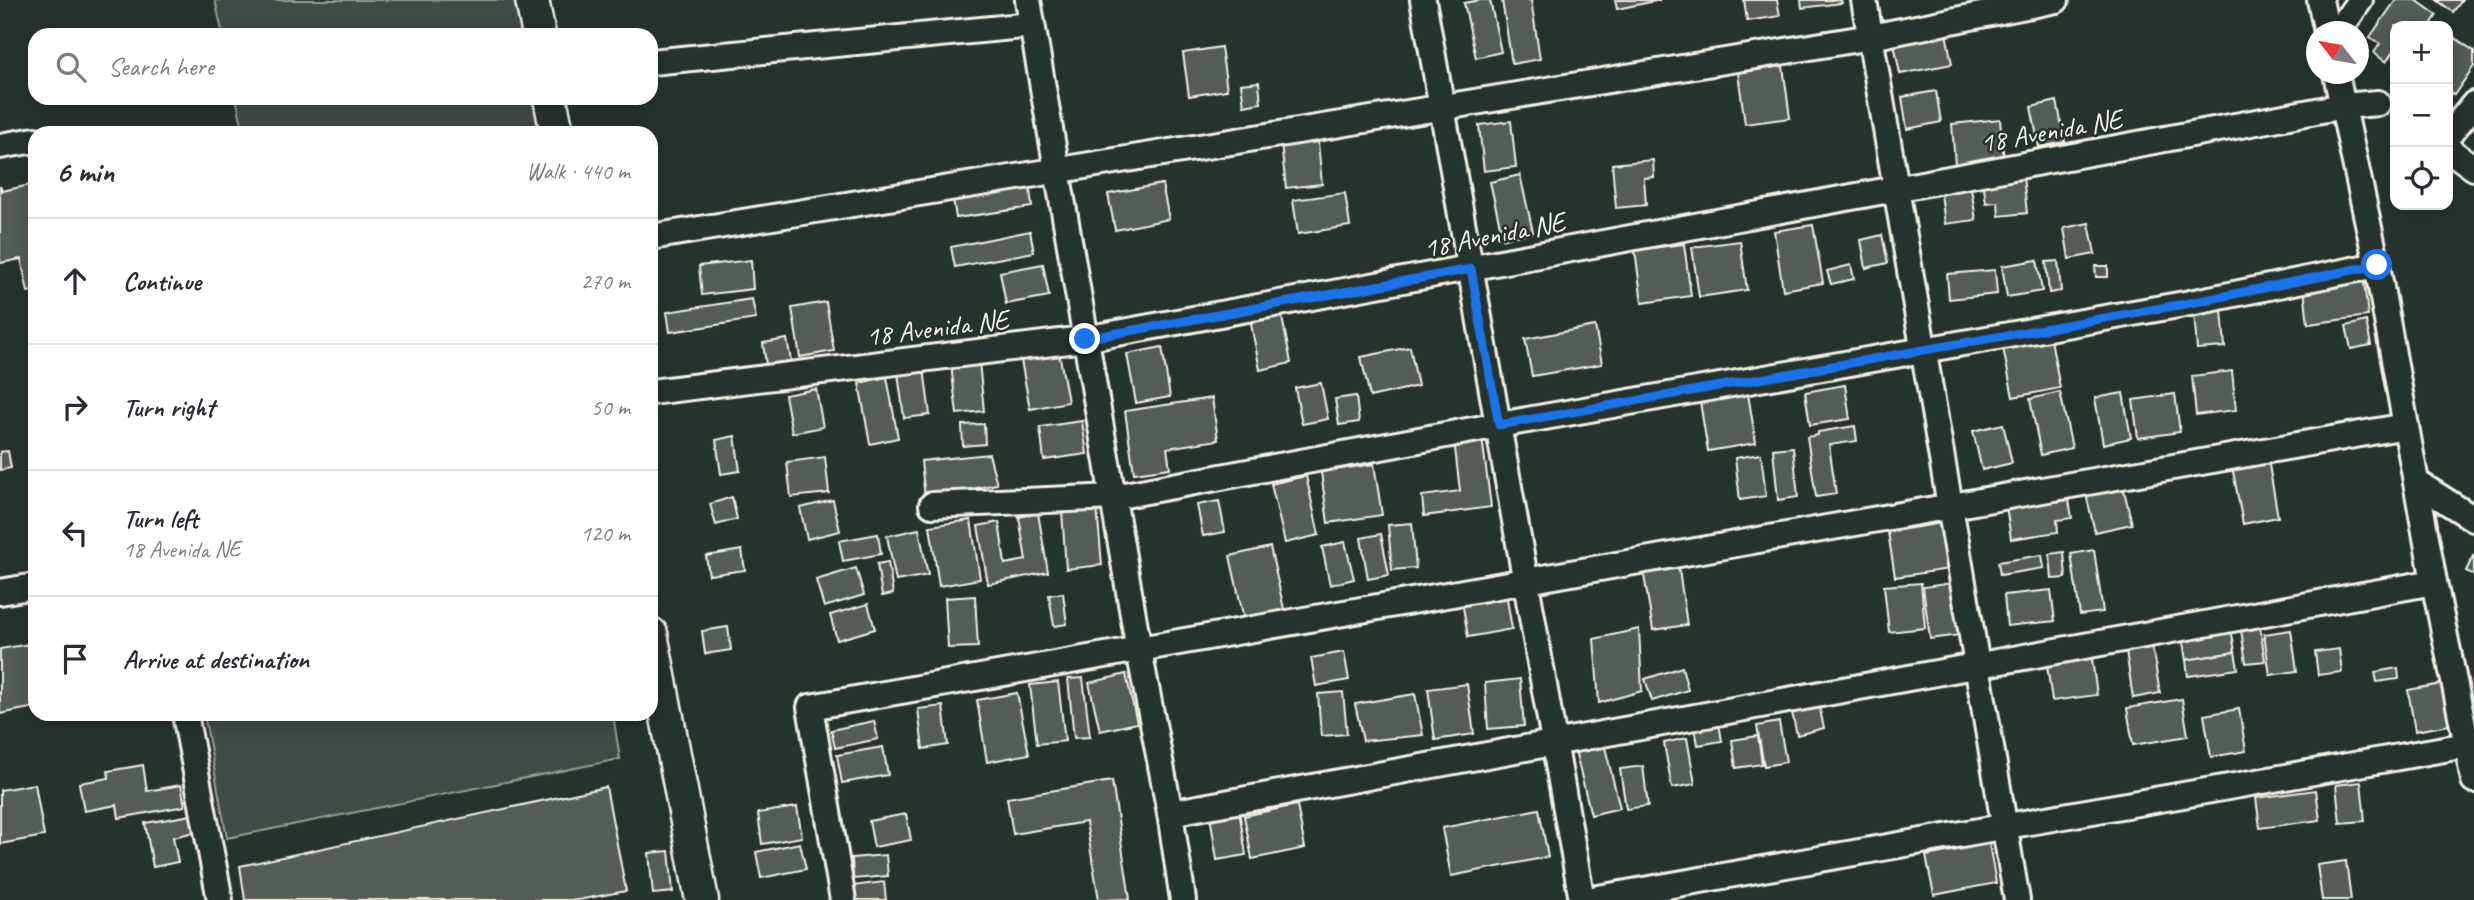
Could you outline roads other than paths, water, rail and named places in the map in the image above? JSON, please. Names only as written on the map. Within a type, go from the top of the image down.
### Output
[{"type":"main road","points":[[532,0],[538,28]]},
{"type":"main road","points":[[551,105],[556,126]]},
{"type":"main road","points":[[658,671],[702,900]]},
{"type":"street","points":[[1028,0],[1183,900]]},
{"type":"street","points":[[1423,0],[1581,900]]},
{"type":"street","points":[[1864,0],[2017,900]]},
{"type":"street","points":[[658,236],[1871,37],[2056,0]]},
{"type":"street","points":[[2320,0],[2325,21]]},
{"type":"street","points":[[2346,21],[2360,0]]},
{"type":"street","points":[[658,61],[1032,25]]},
{"type":"street","points":[[2338,84],[2377,265],[2434,582],[2474,780]]},
{"type":"street","points":[[2348,84],[2387,108]]},
{"type":"street","points":[[2453,130],[2474,104]]},
{"type":"street","name":"18 Avenida NE","points":[[658,391],[1085,339],[2343,106],[2387,108]]},
{"type":"street","points":[[0,146],[28,141]]},
{"type":"street","points":[[2453,153],[2474,168]]},
{"type":"street","points":[[932,505],[1114,497],[1924,348],[2190,303],[2377,265]]},
{"type":"street","points":[[843,900],[810,707],[2406,426]]},
{"type":"street","points":[[2416,482],[2474,519]]},
{"type":"street","points":[[1170,813],[2434,582]]},
{"type":"street","points":[[0,592],[28,587]]},
{"type":"street","points":[[186,721],[220,900]]},
{"type":"street","points":[[1587,900],[2467,745]]}]
